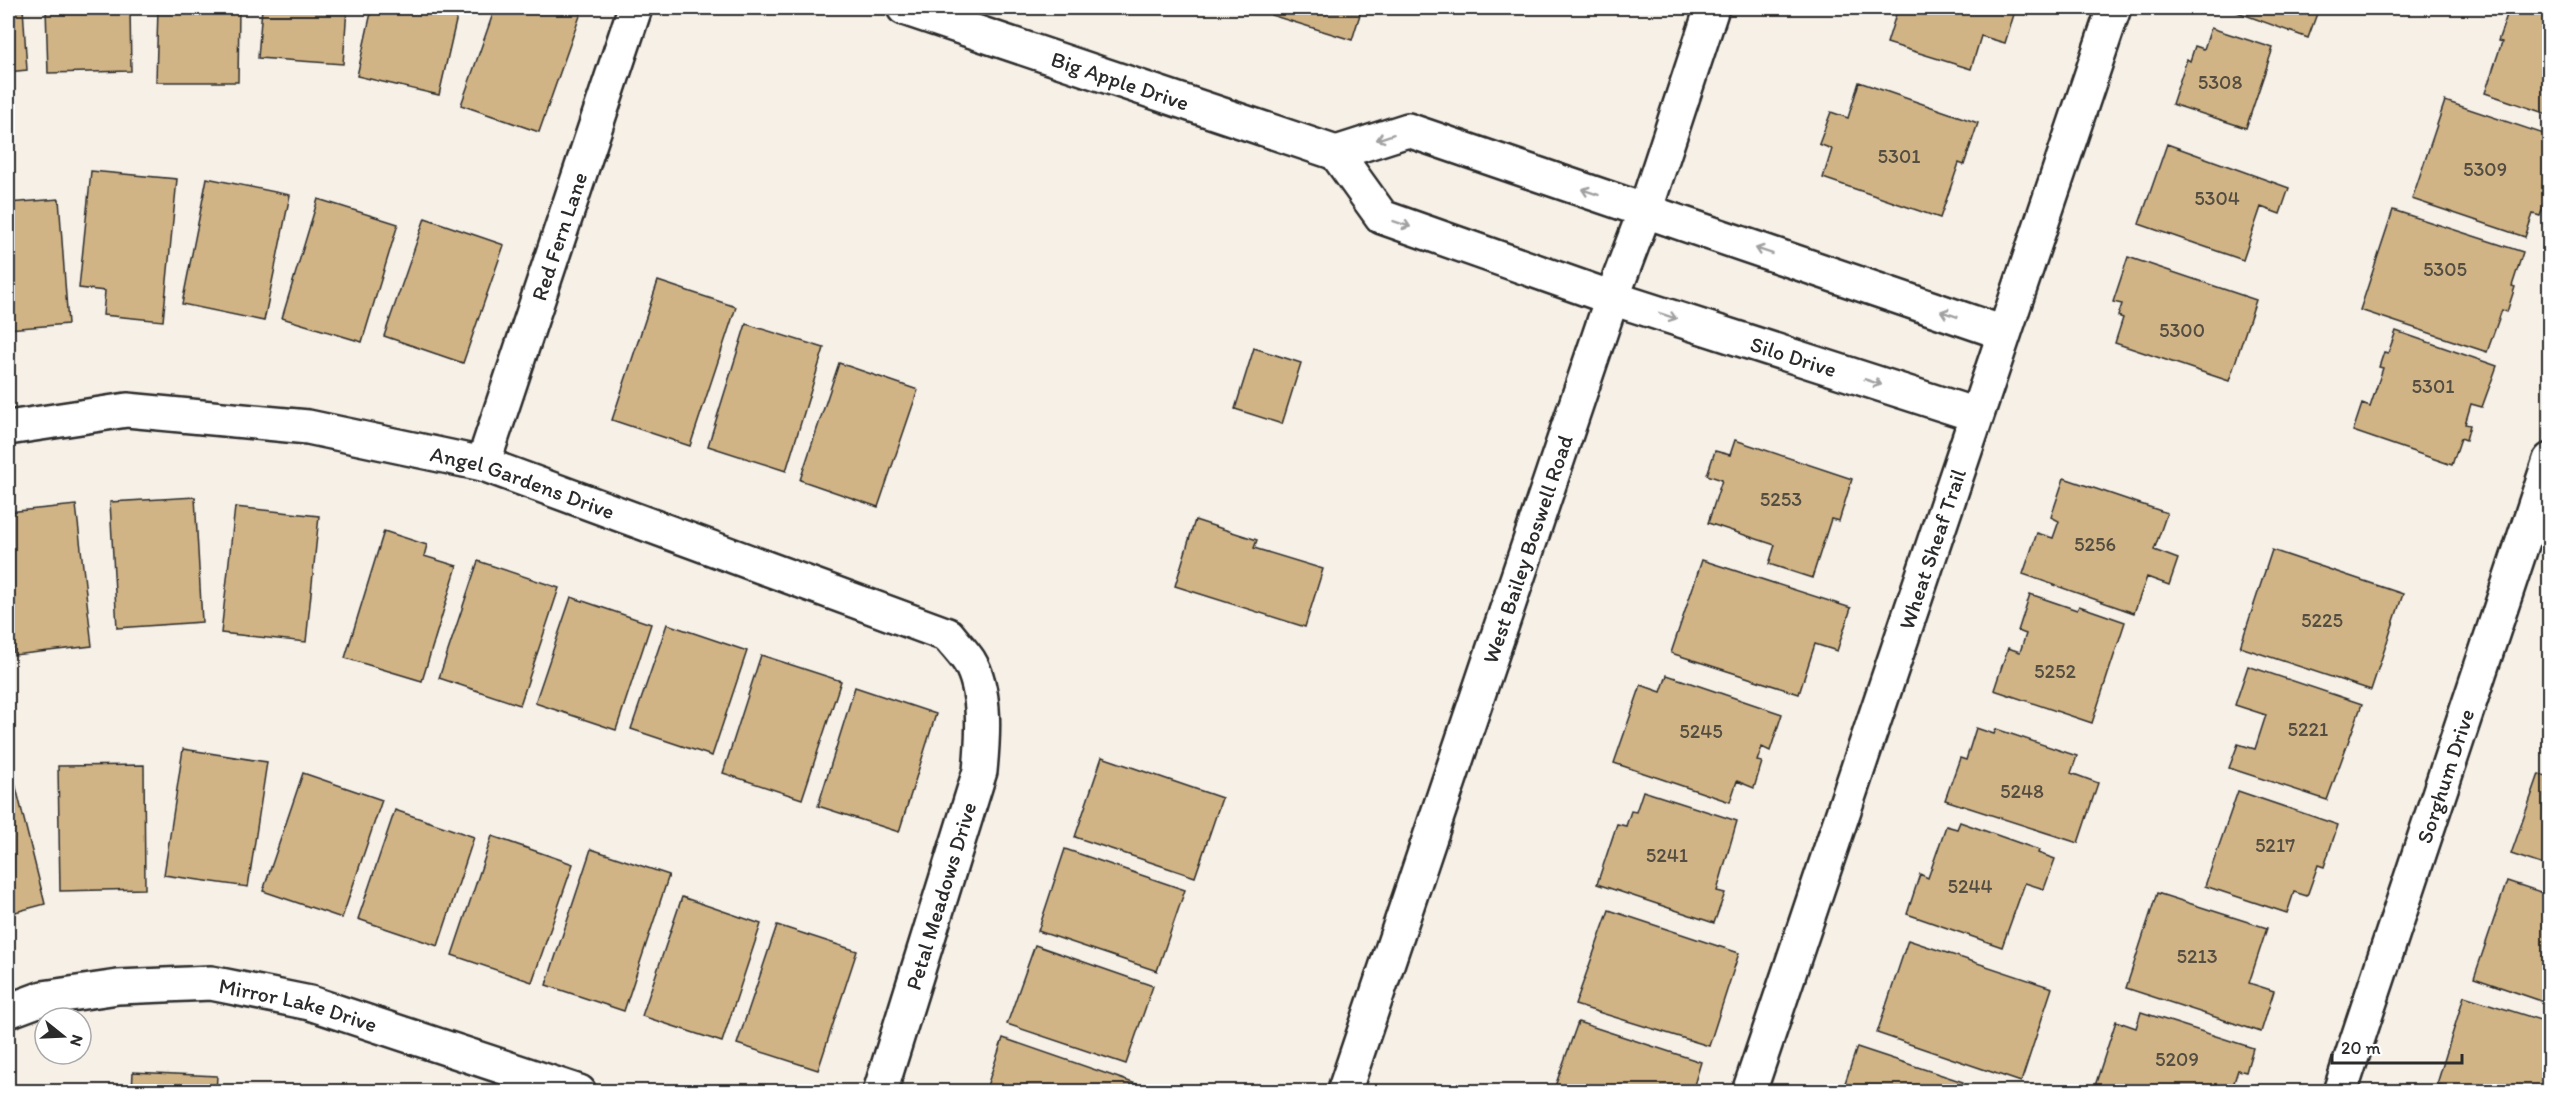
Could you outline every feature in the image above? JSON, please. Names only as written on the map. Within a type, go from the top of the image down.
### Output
[{"type":"street","name":"Red Fern Lane","points":[[483,464],[635,8]]},
{"type":"street","name":"Big Apple Drive","points":[[904,8],[1336,153]]},
{"type":"street","name":"West Bailey Boswell Road","points":[[1344,1092],[1612,298],[1645,211],[1712,8]]},
{"type":"street","name":"Wheat Sheaf Trail","points":[[1749,1092],[2114,8]]},
{"type":"street","points":[[1612,298],[1382,217],[1336,153],[1408,130],[2004,333]]},
{"type":"street","name":"Silo Drive","points":[[1612,298],[1976,415]]},
{"type":"street","name":"Angel Gardens Drive","points":[[8,428],[127,410],[308,427],[483,464],[948,635],[970,662],[981,697]]},
{"type":"street","name":"Sorghum Drive","points":[[2340,1092],[2550,460]]},
{"type":"street","name":"Petal Meadows Drive","points":[[880,1092],[980,771],[984,734],[981,697]]},
{"type":"street","name":"Mirror Lake Drive","points":[[8,1011],[42,998],[118,987],[211,983],[310,1003],[579,1092]]},
{"type":"building","points":[[8,8],[23,8],[27,70],[8,72]]},
{"type":"building","points":[[46,8],[130,8],[131,71],[48,73]]},
{"type":"building","points":[[158,8],[239,8],[238,82],[156,82]]},
{"type":"building","points":[[262,8],[347,8],[343,64],[258,58]]},
{"type":"building","points":[[372,8],[459,8],[439,95],[357,76]]},
{"type":"building","points":[[495,8],[566,8],[581,13],[539,132],[461,105]]},
{"type":"building","points":[[1273,8],[1362,8],[1352,40],[1271,15]]},
{"type":"building","points":[[1898,8],[2016,8],[2005,43],[1981,36],[1971,69],[1887,43]]},
{"type":"building","points":[[2226,8],[2319,8],[2308,38]]},
{"type":"building","points":[[2514,8],[2538,8],[2550,11],[2550,115],[2485,93],[2502,42],[2498,41],[2508,12],[2512,13]]},
{"type":"building","points":[[2211,28],[2273,48],[2246,128],[2172,104],[2187,59],[2190,61],[2195,46],[2204,49]]},
{"type":"building","points":[[1859,82],[1978,123],[1964,165],[1959,163],[1940,218],[1823,178],[1832,149],[1819,144],[1831,112],[1848,118]]},
{"type":"building","points":[[2445,101],[2550,136],[2550,165],[2547,172],[2550,173],[2550,188],[2540,216],[2533,214],[2525,237],[2412,199]]},
{"type":"building","points":[[2167,144],[2289,188],[2280,214],[2261,207],[2243,260],[2139,224]]},
{"type":"building","points":[[91,171],[177,179],[163,321],[103,315],[105,291],[79,288]]},
{"type":"building","points":[[207,178],[290,195],[264,321],[182,304]]},
{"type":"building","points":[[59,199],[68,324],[8,329],[8,203]]},
{"type":"building","points":[[318,199],[398,224],[362,342],[282,318]]},
{"type":"building","points":[[2393,210],[2523,252],[2512,286],[2515,287],[2507,312],[2502,310],[2487,352],[2360,310]]},
{"type":"building","points":[[425,218],[504,245],[463,363],[384,336]]},
{"type":"building","points":[[2128,257],[2256,300],[2229,381],[2115,343],[2123,318],[2118,316],[2122,304],[2113,302]]},
{"type":"building","points":[[658,281],[736,307],[690,446],[612,420]]},
{"type":"building","points":[[746,324],[824,348],[786,471],[708,446]]},
{"type":"building","points":[[2396,331],[2497,366],[2482,407],[2471,404],[2465,424],[2470,425],[2466,440],[2461,438],[2452,465],[2353,431],[2362,404],[2370,407],[2383,368],[2379,367],[2384,352],[2388,353]]},
{"type":"building","points":[[1254,348],[1301,363],[1282,424],[1235,409]]},
{"type":"building","points":[[839,363],[918,390],[878,507],[800,480]]},
{"type":"building","points":[[1735,440],[1852,479],[1839,521],[1831,519],[1812,578],[1769,564],[1775,545],[1708,523],[1722,480],[1707,475],[1715,451],[1730,455]]},
{"type":"building","points":[[2064,478],[2167,513],[2154,550],[2178,559],[2169,585],[2147,577],[2134,613],[2023,574],[2037,533],[2053,538],[2059,521],[2051,517]]},
{"type":"building","points":[[195,497],[202,622],[117,628],[110,502]]},
{"type":"building","points":[[76,505],[92,646],[14,655],[8,604],[8,512]]},
{"type":"building","points":[[235,507],[319,516],[306,642],[221,633]]},
{"type":"building","points":[[1195,520],[1257,540],[1254,548],[1323,569],[1305,627],[1175,586]]},
{"type":"building","points":[[384,531],[427,545],[424,556],[457,566],[422,681],[345,658]]},
{"type":"building","points":[[2272,550],[2403,594],[2371,690],[2240,647]]},
{"type":"building","points":[[1702,560],[1851,608],[1837,651],[1815,644],[1799,694],[1671,653]]},
{"type":"building","points":[[478,561],[559,588],[520,705],[439,678]]},
{"type":"building","points":[[2030,594],[2077,610],[2079,606],[2125,622],[2092,723],[1994,690],[2008,648],[2020,652],[2026,634],[2018,631]]},
{"type":"building","points":[[571,597],[651,624],[616,730],[535,703]]},
{"type":"building","points":[[667,624],[747,651],[712,756],[631,729]]},
{"type":"building","points":[[761,655],[841,681],[802,799],[723,773]]},
{"type":"building","points":[[2248,666],[2362,704],[2327,800],[2229,768],[2238,744],[2255,749],[2266,715],[2235,705]]},
{"type":"building","points":[[1667,675],[1782,714],[1770,751],[1762,747],[1757,761],[1762,762],[1754,788],[1737,781],[1730,802],[1614,763],[1641,685],[1661,692]]},
{"type":"building","points":[[855,687],[936,714],[899,832],[818,806]]},
{"type":"building","points":[[1976,728],[1994,734],[1996,729],[2077,756],[2071,773],[2098,783],[2078,843],[1945,800],[1960,758],[1966,760]]},
{"type":"building","points":[[183,749],[267,762],[248,887],[164,875]]},
{"type":"building","points":[[1102,757],[1222,798],[1195,877],[1075,837]]},
{"type":"building","points":[[10,763],[45,904],[8,914],[8,764]]},
{"type":"building","points":[[144,765],[145,889],[60,891],[58,766]]},
{"type":"building","points":[[303,773],[382,800],[342,918],[263,891]]},
{"type":"building","points":[[2539,774],[2550,777],[2550,867],[2511,854]]},
{"type":"building","points":[[1643,791],[1737,821],[1717,891],[1725,893],[1714,923],[1597,884],[1617,824],[1626,826],[1631,811],[1636,812]]},
{"type":"building","points":[[2238,791],[2338,825],[2324,867],[2318,865],[2307,896],[2294,892],[2287,913],[2205,886]]},
{"type":"building","points":[[395,810],[474,837],[438,946],[358,919]]},
{"type":"building","points":[[1960,822],[2039,850],[2038,853],[2055,859],[2044,889],[2025,883],[2002,947],[1907,914],[1920,874],[1928,878],[1946,826],[1957,829]]},
{"type":"building","points":[[492,836],[573,864],[532,982],[452,955]]},
{"type":"building","points":[[591,849],[669,875],[624,1011],[546,985]]},
{"type":"building","points":[[1065,849],[1185,890],[1157,971],[1038,931]]},
{"type":"building","points":[[2507,881],[2550,895],[2550,1004],[2474,978]]},
{"type":"building","points":[[2157,893],[2267,928],[2249,983],[2274,991],[2261,1032],[2126,988]]},
{"type":"building","points":[[682,897],[761,924],[722,1042],[642,1016]]},
{"type":"building","points":[[1609,910],[1739,953],[1709,1046],[1575,1005]]},
{"type":"building","points":[[777,925],[857,951],[818,1070],[737,1044]]},
{"type":"building","points":[[1908,940],[2052,988],[2021,1082],[1877,1033]]},
{"type":"building","points":[[1035,945],[1153,986],[1126,1064],[1007,1024]]},
{"type":"building","points":[[2464,996],[2550,1023],[2550,1061],[2540,1092],[2450,1092],[2451,1088],[2437,1084]]},
{"type":"building","points":[[2141,1012],[2253,1048],[2246,1072],[2238,1070],[2231,1092],[2093,1092],[2116,1021],[2136,1028]]},
{"type":"building","points":[[1578,1022],[1701,1062],[1692,1092],[1553,1092]]},
{"type":"building","points":[[1003,1038],[1139,1085],[1137,1092],[985,1092]]},
{"type":"building","points":[[1857,1047],[1963,1082],[1960,1092],[1850,1092],[1843,1089]]},
{"type":"building","points":[[133,1072],[217,1076],[216,1092],[132,1092]]}]
